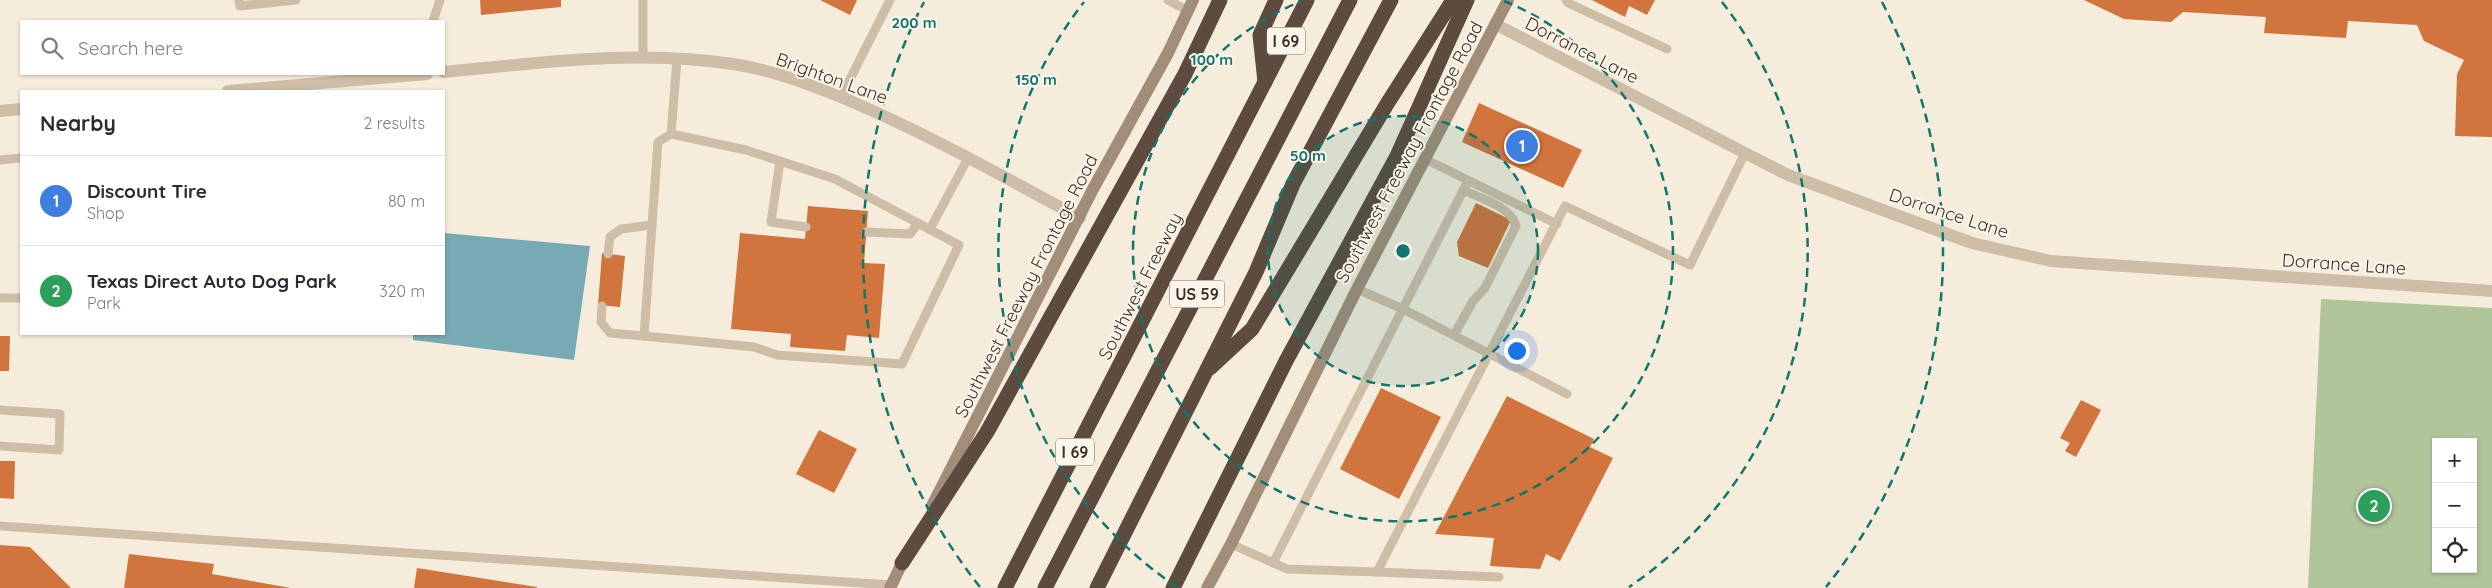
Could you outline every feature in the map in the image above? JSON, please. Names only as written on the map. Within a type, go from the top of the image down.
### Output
[{"type":"highway","points":[[902,563],[987,432],[1185,74],[1220,0]]},
{"type":"highway","points":[[1265,82],[1260,35],[1276,0]]},
{"type":"highway","name":"Southwest Freeway","points":[[1005,588],[1307,0]]},
{"type":"highway","name":"US 59","points":[[1044,588],[1350,0]]},
{"type":"highway","points":[[1096,588],[1256,272],[1294,184],[1391,0]]},
{"type":"highway","points":[[1202,376],[1252,329],[1387,104],[1453,0]]},
{"type":"highway","points":[[1173,588],[1286,361],[1397,156],[1467,0]]},
{"type":"main road","name":"Southwest Freeway Frontage Road","points":[[1206,588],[1231,544],[1357,289],[1508,0]]},
{"type":"main road","name":"Southwest Freeway Frontage Road","points":[[891,586],[1094,189],[1168,53],[1191,5]]},
{"type":"street","name":"Dorrance Lane","points":[[1495,24],[1788,175],[1972,243],[2051,261],[2492,291]]},
{"type":"street","name":"Brighton Lane","points":[[445,72],[539,63],[643,58],[734,64],[792,78],[888,117],[1080,218]]},
{"type":"street","points":[[239,90],[410,75]]},
{"type":"street","points":[[0,111],[20,109]]},
{"type":"lane","points":[[239,0],[240,6],[296,0]]},
{"type":"lane","points":[[433,20],[440,0]]},
{"type":"lane","points":[[643,0],[643,58]]},
{"type":"lane","points":[[841,97],[890,0]]},
{"type":"lane","points":[[1168,0],[1191,5]]},
{"type":"lane","points":[[1566,0],[1568,3],[1667,48]]},
{"type":"lane","points":[[671,134],[677,59]]},
{"type":"lane","points":[[602,306],[601,322],[610,333],[754,346],[777,355],[902,364],[959,245],[835,179],[746,150],[671,134],[658,142],[644,336]]},
{"type":"lane","points":[[1377,572],[1565,206],[1690,265],[1745,153]]},
{"type":"lane","points":[[0,160],[20,158]]},
{"type":"lane","points":[[930,229],[968,158]]},
{"type":"lane","points":[[1424,159],[1557,224]]},
{"type":"lane","points":[[780,161],[771,222],[806,227]]},
{"type":"lane","points":[[1273,563],[1468,181]]},
{"type":"lane","points":[[1454,335],[1473,300],[1485,288],[1516,226],[1514,218],[1507,212],[1463,190]]},
{"type":"lane","points":[[866,232],[910,234],[918,224]]},
{"type":"lane","points":[[608,254],[610,238],[620,229],[652,225]]},
{"type":"lane","points":[[1357,289],[1454,335],[1567,394]]},
{"type":"lane","points":[[0,298],[20,298]]},
{"type":"lane","points":[[0,410],[60,414],[59,450],[0,446]]},
{"type":"lane","points":[[0,526],[891,586]]},
{"type":"lane","points":[[1231,544],[1287,569],[1499,577]]},
{"type":"green space","points":[[2321,299],[2492,308],[2492,588],[2308,588]]},
{"type":"water","points":[[445,233],[590,246],[574,360],[413,340],[413,335],[445,335]]},
{"type":"building","points":[[480,0],[561,0],[561,7],[481,15]]},
{"type":"building","points":[[820,0],[857,0],[850,15]]},
{"type":"building","points":[[1592,0],[1655,0],[1647,15],[1629,6],[1625,17]]},
{"type":"building","points":[[2084,0],[2492,0],[2492,137],[2455,136],[2457,74],[2464,60],[2424,41],[2417,25],[2348,21],[2346,38],[2264,33],[2266,17],[2183,12],[2171,22],[2124,19]]},
{"type":"building","points":[[1479,103],[1582,150],[1563,188],[1462,142]]},
{"type":"building","points":[[1476,203],[1511,220],[1488,268],[1459,256],[1457,242]]},
{"type":"building","points":[[808,206],[868,211],[864,263],[885,264],[879,338],[847,335],[845,351],[790,347],[791,334],[731,329],[740,233],[805,239]]},
{"type":"building","points":[[602,253],[625,256],[620,307],[598,305]]},
{"type":"building","points":[[0,336],[10,336],[9,371],[0,371]]},
{"type":"building","points":[[1381,388],[1441,417],[1399,499],[1340,469]]},
{"type":"building","points":[[1507,396],[1594,439],[1590,447],[1613,458],[1560,561],[1546,554],[1540,569],[1490,566],[1494,538],[1435,534]]},
{"type":"building","points":[[2081,400],[2101,410],[2076,457],[2065,451],[2070,443],[2060,438]]},
{"type":"building","points":[[819,430],[857,449],[834,493],[796,474]]},
{"type":"building","points":[[0,461],[15,461],[14,499],[0,498]]},
{"type":"building","points":[[0,545],[30,547],[71,588],[0,588]]},
{"type":"building","points":[[129,554],[214,564],[212,574],[291,588],[124,588]]},
{"type":"building","points":[[417,568],[537,587],[537,588],[414,588]]},
{"type":"place","name":"Discount Tire","points":[[1522,146]]},
{"type":"place","name":"Texas Direct Auto Dog Park","points":[[2374,506]]}]
